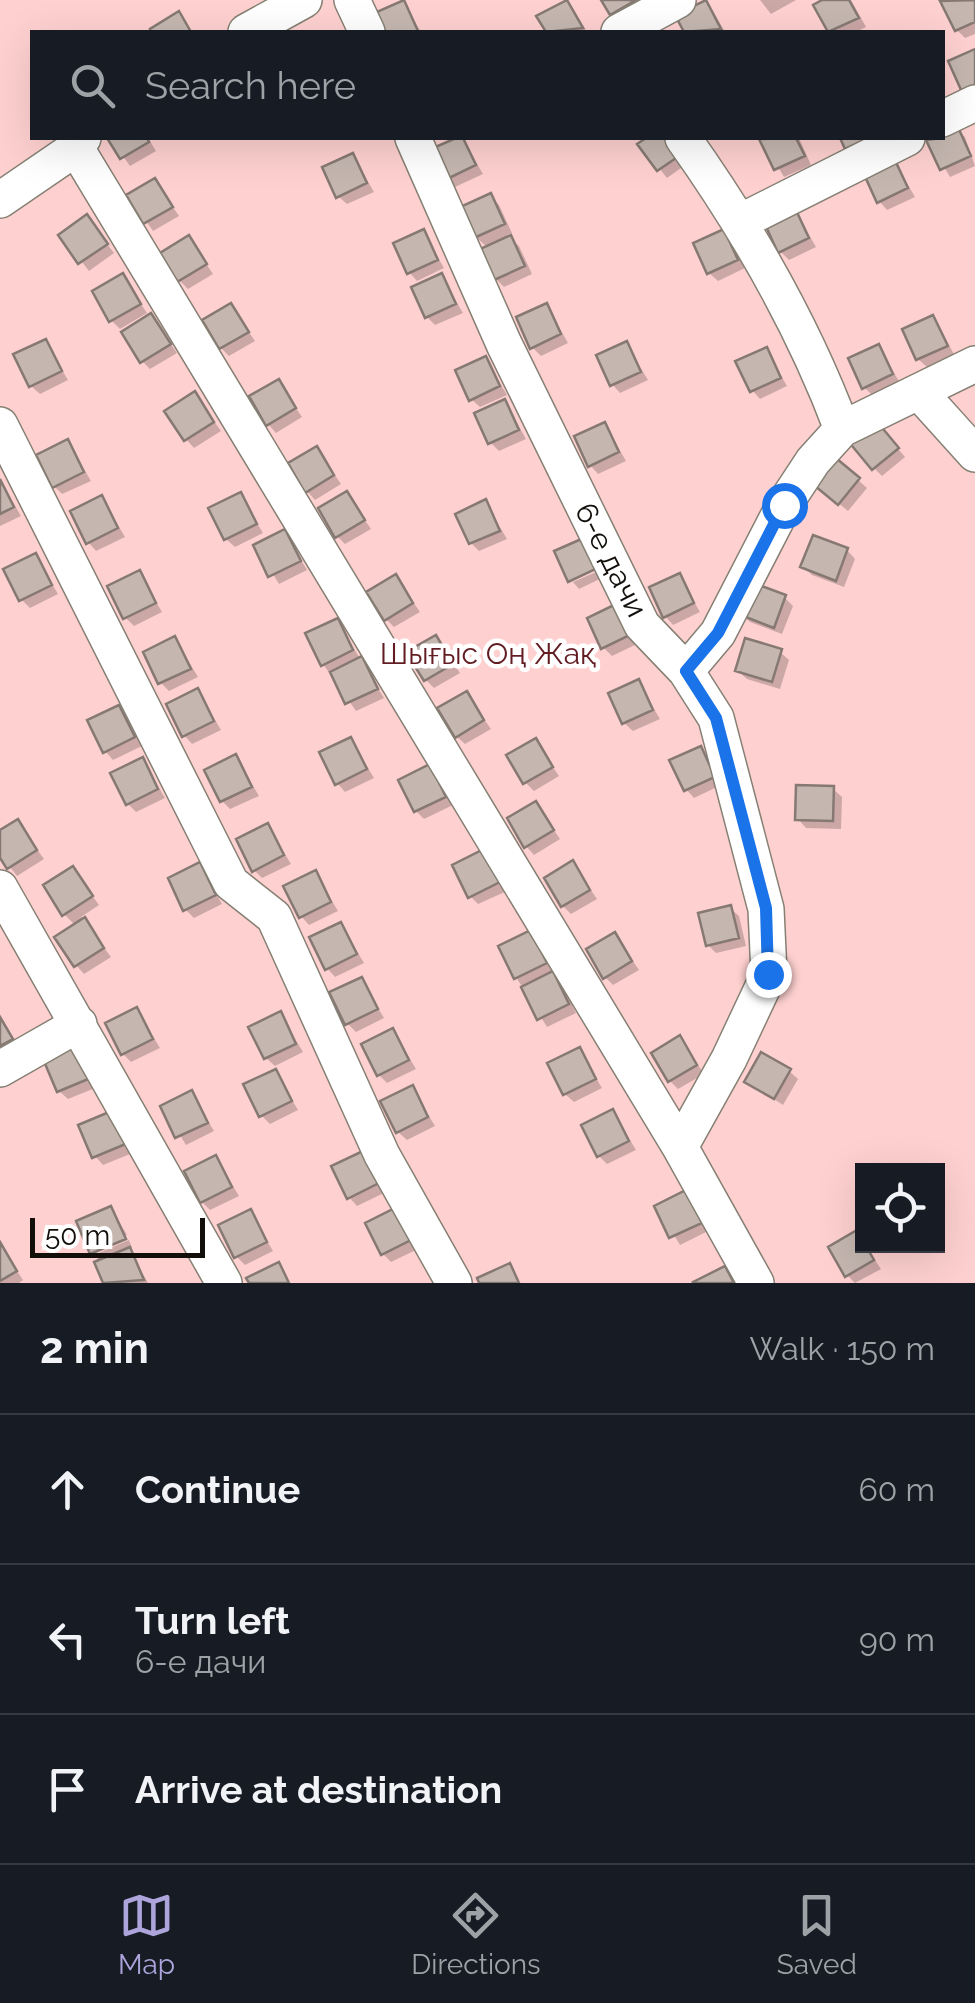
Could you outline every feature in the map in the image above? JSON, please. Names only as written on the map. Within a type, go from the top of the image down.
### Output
[{"type":"lane","points":[[250,30],[304,0]]},
{"type":"lane","points":[[352,0],[366,30]]},
{"type":"lane","points":[[623,30],[678,0]]},
{"type":"lane","points":[[945,118],[975,103]]},
{"type":"lane","name":"6-е дачи","points":[[419,140],[504,344],[642,625],[686,671],[716,718],[766,908],[768,974],[730,1059],[680,1147]]},
{"type":"lane","points":[[684,140],[742,220],[825,383],[842,430]]},
{"type":"lane","points":[[742,220],[903,140]]},
{"type":"lane","points":[[0,200],[79,143],[680,1147],[756,1283]]},
{"type":"lane","points":[[686,671],[718,633],[784,505],[813,461],[842,430],[975,364]]},
{"type":"lane","points":[[920,393],[975,454]]},
{"type":"lane","points":[[0,424],[231,884],[274,917],[382,1155],[446,1268],[417,1283]]},
{"type":"lane","points":[[0,888],[224,1283]]},
{"type":"lane","points":[[0,1069],[80,1024]]},
{"type":"green space","name":"Шығыс Оң Жақ","points":[[0,0],[975,0],[975,1283],[0,1283]]},
{"type":"building","points":[[404,0],[418,30],[380,30],[372,14]]},
{"type":"building","points":[[567,0],[583,28],[545,30],[536,16]]},
{"type":"building","points":[[601,0],[636,0],[610,15]]},
{"type":"building","points":[[706,0],[721,29],[683,30],[675,15]]},
{"type":"building","points":[[822,0],[849,0],[859,18],[827,30],[813,5]]},
{"type":"building","points":[[975,0],[975,22],[955,31],[940,1]]},
{"type":"building","points":[[179,11],[190,30],[151,30]]},
{"type":"building","points":[[975,49],[975,86],[962,92],[948,61]]},
{"type":"building","points":[[957,125],[971,156],[940,170],[926,140],[945,140],[945,131]]},
{"type":"building","points":[[108,140],[148,140],[149,142],[120,159]]},
{"type":"building","points":[[451,140],[464,140],[476,165],[445,180],[431,149]]},
{"type":"building","points":[[643,140],[676,140],[685,152],[657,171],[637,144]]},
{"type":"building","points":[[759,140],[797,140],[805,156],[774,170]]},
{"type":"building","points":[[841,140],[865,140],[845,149]]},
{"type":"building","points":[[353,153],[367,183],[336,198],[322,167]]},
{"type":"building","points":[[894,158],[908,188],[877,203],[863,172]]},
{"type":"building","points":[[155,178],[173,207],[143,224],[126,195]]},
{"type":"building","points":[[491,193],[505,224],[474,238],[460,207]]},
{"type":"building","points":[[795,208],[809,238],[778,253],[764,222]]},
{"type":"building","points":[[87,214],[108,244],[78,264],[58,235]]},
{"type":"building","points":[[424,229],[438,260],[407,274],[393,243]]},
{"type":"building","points":[[724,229],[738,260],[707,274],[693,243]]},
{"type":"building","points":[[189,235],[207,264],[177,282],[160,253]]},
{"type":"building","points":[[511,235],[525,266],[494,280],[480,249]]},
{"type":"building","points":[[123,273],[141,304],[109,322],[92,291]]},
{"type":"building","points":[[442,273],[456,304],[425,318],[411,287]]},
{"type":"building","points":[[231,303],[249,332],[219,349],[202,320]]},
{"type":"building","points":[[547,303],[561,334],[530,349],[516,317]]},
{"type":"building","points":[[151,313],[171,344],[140,363],[121,332]]},
{"type":"building","points":[[933,315],[948,346],[916,360],[902,329]]},
{"type":"building","points":[[46,339],[62,371],[29,387],[13,354]]},
{"type":"building","points":[[627,341],[641,372],[610,386],[596,355]]},
{"type":"building","points":[[879,344],[893,374],[862,389],[848,358]]},
{"type":"building","points":[[767,347],[781,378],[750,392],[735,361]]},
{"type":"building","points":[[486,356],[500,386],[469,401],[455,370]]},
{"type":"building","points":[[279,379],[296,408],[266,426],[249,396]]},
{"type":"building","points":[[195,391],[214,422],[184,441],[164,411]]},
{"type":"building","points":[[505,399],[519,430],[488,444],[474,413]]},
{"type":"building","points":[[874,418],[899,448],[872,470],[848,441]]},
{"type":"building","points":[[605,422],[619,452],[588,467],[574,436]]},
{"type":"building","points":[[68,439],[84,472],[52,488],[36,455]]},
{"type":"building","points":[[317,446],[334,475],[305,493],[288,463]]},
{"type":"building","points":[[831,454],[860,478],[838,505],[809,481]]},
{"type":"building","points":[[0,479],[14,507],[0,514]]},
{"type":"building","points":[[347,491],[365,520],[335,538],[318,508]]},
{"type":"building","points":[[241,492],[257,524],[224,540],[208,508]]},
{"type":"building","points":[[102,495],[118,528],[86,544],[70,511]]},
{"type":"building","points":[[486,499],[500,531],[469,544],[455,514]]},
{"type":"building","points":[[285,529],[301,561],[268,577],[253,545]]},
{"type":"building","points":[[813,535],[848,548],[836,581],[800,567]]},
{"type":"building","points":[[586,537],[600,567],[568,582],[554,551]]},
{"type":"building","points":[[36,553],[52,585],[19,601],[3,569]]},
{"type":"building","points":[[140,570],[156,603],[123,619],[107,586]]},
{"type":"building","points":[[680,573],[694,603],[663,618],[649,587]]},
{"type":"building","points":[[396,574],[413,603],[384,621],[366,592]]},
{"type":"building","points":[[751,582],[786,595],[774,628],[738,614]]},
{"type":"building","points":[[618,603],[632,634],[601,649],[587,618]]},
{"type":"building","points":[[338,618],[353,650],[321,666],[305,633]]},
{"type":"building","points":[[436,635],[453,664],[424,681],[406,652]]},
{"type":"building","points":[[175,636],[191,669],[158,684],[143,652]]},
{"type":"building","points":[[745,638],[782,649],[772,682],[735,671]]},
{"type":"building","points":[[362,656],[378,689],[345,704],[330,672]]},
{"type":"building","points":[[639,679],[653,710],[622,724],[608,693]]},
{"type":"building","points":[[198,688],[214,721],[182,737],[166,704]]},
{"type":"building","points":[[467,691],[484,720],[455,738],[437,708]]},
{"type":"building","points":[[119,705],[135,737],[103,753],[87,720]]},
{"type":"building","points":[[351,737],[367,769],[335,785],[319,752]]},
{"type":"building","points":[[536,738],[553,767],[523,784],[506,755]]},
{"type":"building","points":[[701,746],[715,777],[684,791],[669,760]]},
{"type":"building","points":[[236,754],[252,787],[220,802],[204,770]]},
{"type":"building","points":[[143,757],[158,789],[126,805],[110,773]]},
{"type":"building","points":[[430,764],[446,797],[414,812],[398,780]]},
{"type":"building","points":[[796,785],[834,786],[833,821],[795,820]]},
{"type":"building","points":[[536,801],[554,830],[524,848],[507,818]]},
{"type":"building","points":[[18,819],[37,850],[7,869],[0,858],[0,830]]},
{"type":"building","points":[[268,823],[284,855],[252,872],[236,839]]},
{"type":"building","points":[[484,849],[500,882],[468,898],[452,865]]},
{"type":"building","points":[[573,860],[590,890],[561,907],[544,878]]},
{"type":"building","points":[[200,862],[216,895],[183,911],[168,878]]},
{"type":"building","points":[[73,866],[93,896],[62,916],[43,885]]},
{"type":"building","points":[[316,870],[331,902],[299,918],[283,886]]},
{"type":"building","points":[[731,905],[739,938],[706,946],[698,913]]},
{"type":"building","points":[[85,917],[104,948],[74,967],[54,937]]},
{"type":"building","points":[[341,922],[357,954],[325,970],[309,937]]},
{"type":"building","points":[[531,930],[547,963],[514,979],[498,946]]},
{"type":"building","points":[[615,932],[632,961],[603,979],[586,949]]},
{"type":"building","points":[[553,971],[569,1004],[537,1020],[521,987]]},
{"type":"building","points":[[362,977],[378,1009],[345,1025],[329,992]]},
{"type":"building","points":[[137,1007],[153,1039],[121,1055],[105,1023]]},
{"type":"building","points":[[281,1011],[296,1044],[264,1059],[248,1027]]},
{"type":"building","points":[[0,1017],[13,1039],[0,1046]]},
{"type":"building","points":[[393,1028],[409,1060],[377,1076],[361,1044]]},
{"type":"building","points":[[680,1035],[697,1065],[668,1082],[651,1053]]},
{"type":"building","points":[[79,1044],[93,1077],[57,1092],[43,1059]]},
{"type":"building","points":[[580,1047],[596,1079],[563,1095],[547,1063]]},
{"type":"building","points":[[761,1052],[791,1069],[774,1099],[744,1082]]},
{"type":"building","points":[[276,1069],[292,1101],[259,1117],[243,1084]]},
{"type":"building","points":[[413,1085],[428,1117],[396,1133],[380,1101]]},
{"type":"building","points":[[192,1090],[208,1123],[175,1138],[160,1106]]},
{"type":"building","points":[[613,1109],[629,1141],[597,1157],[581,1125]]},
{"type":"building","points":[[114,1110],[128,1143],[92,1158],[78,1125]]},
{"type":"building","points":[[363,1151],[379,1183],[347,1199],[331,1166]]},
{"type":"building","points":[[216,1155],[232,1187],[200,1203],[184,1171]]},
{"type":"building","points":[[686,1190],[702,1223],[669,1238],[654,1206]]},
{"type":"building","points":[[111,1206],[126,1239],[90,1254],[76,1221]]},
{"type":"building","points":[[397,1207],[413,1239],[381,1255],[365,1223]]},
{"type":"building","points":[[251,1209],[267,1242],[234,1258],[218,1225]]},
{"type":"building","points":[[855,1231],[855,1253],[870,1253],[874,1260],[845,1277],[828,1247]]},
{"type":"building","points":[[0,1242],[17,1271],[0,1281]]},
{"type":"building","points":[[130,1247],[144,1280],[103,1283],[94,1262]]},
{"type":"building","points":[[279,1262],[289,1283],[249,1283],[246,1278]]},
{"type":"building","points":[[510,1263],[519,1283],[479,1283],[477,1278]]},
{"type":"building","points":[[725,1266],[734,1283],[693,1282]]},
{"type":"route","points":[[768,974],[766,908],[716,718],[686,671],[718,633],[784,505]]}]
